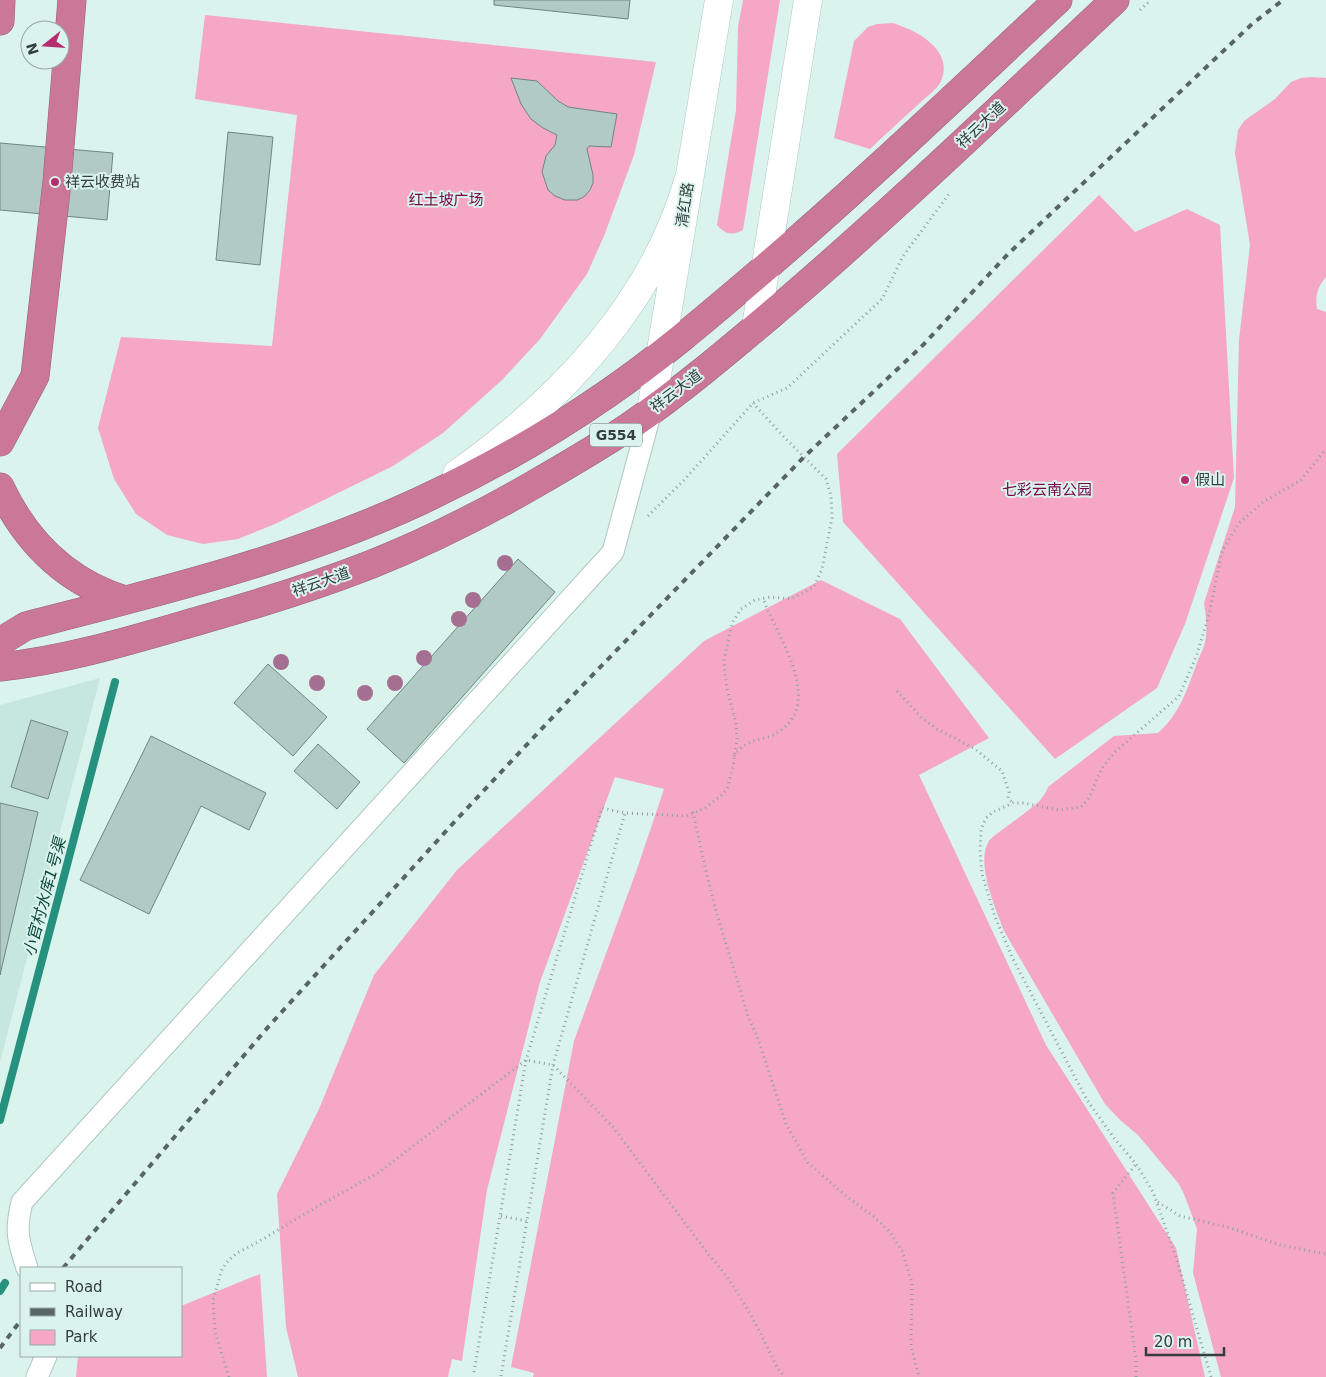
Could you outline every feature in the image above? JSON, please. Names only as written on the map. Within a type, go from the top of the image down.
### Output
[{"type":"highway","points":[[0,21],[1,0]]},
{"type":"highway","points":[[0,442],[35,376],[57,182],[72,0]]},
{"type":"highway","name":"G554","points":[[0,642],[26,626],[125,600],[294,551],[359,527],[420,501],[479,471],[545,433],[606,395],[660,355],[766,268],[895,152],[1058,0]]},
{"type":"highway","name":"祥云大道","points":[[0,668],[36,664],[144,636],[306,588],[374,563],[436,536],[497,506],[565,467],[651,411],[717,360],[821,272],[922,181],[1126,7]]},
{"type":"highway","points":[[0,487],[24,528],[37,545],[56,564],[87,586],[125,600]]},
{"type":"main road","name":"清红路","points":[[651,411],[719,0]]},
{"type":"main road","points":[[756,327],[808,0]]},
{"type":"main road","points":[[420,501],[477,460],[521,425],[558,392],[593,354],[625,311],[649,272],[670,229],[689,178]]},
{"type":"street","points":[[27,1267],[17,1237],[18,1216],[22,1202],[613,552],[651,411]]},
{"type":"street","points":[[37,1377],[46,1357]]},
{"type":"path","points":[[1126,7],[1151,0]]},
{"type":"path","points":[[646,518],[686,478],[753,403],[787,388],[882,299],[903,256],[954,188]]},
{"type":"path","points":[[474,1372],[526,1060],[602,808],[625,813],[686,816],[705,808],[715,801],[726,789],[734,767],[737,739],[736,723],[727,689],[724,660],[728,633],[734,618],[745,606],[763,598],[791,599],[814,587],[822,569],[832,518],[831,496],[826,479],[782,436],[753,403]]},
{"type":"path","points":[[1211,1377],[1176,1257],[1158,1202],[1149,1182],[1087,1100],[1014,959],[995,917],[982,874],[981,829],[986,818],[993,812],[1013,803],[1024,803],[1059,810],[1081,807],[1089,798],[1102,768],[1115,752],[1179,696],[1196,657],[1209,615],[1222,551],[1239,523],[1263,502],[1300,480],[1326,449]]},
{"type":"path","points":[[734,756],[744,744],[780,732],[791,720],[796,710],[799,694],[798,683],[789,655],[768,613],[763,598]]},
{"type":"path","points":[[897,691],[922,717],[937,729],[975,749],[1002,771],[1009,792],[1008,798],[1013,803]]},
{"type":"path","points":[[693,812],[716,911],[748,1016],[758,1039],[786,1124],[808,1163],[846,1196],[873,1216],[890,1232],[902,1251],[912,1283],[911,1346],[919,1377]]},
{"type":"path","points":[[501,1376],[553,1065],[625,813]]},
{"type":"path","points":[[229,1377],[215,1332],[213,1300],[222,1269],[228,1261],[237,1253],[378,1173],[526,1060],[553,1065],[613,1127],[709,1255],[725,1272],[744,1302],[778,1369],[785,1377]]},
{"type":"path","points":[[1136,1164],[1113,1193],[1136,1360],[1136,1377]]},
{"type":"path","points":[[1158,1202],[1180,1216],[1227,1227],[1280,1246],[1326,1254]]},
{"type":"path","points":[[500,1216],[527,1220]]},
{"type":"shaded area","points":[[100,678],[0,1062],[0,705]]},
{"type":"green space","points":[[743,0],[780,0],[743,230],[732,233],[726,232],[717,225],[736,110],[738,27]]},
{"type":"green space","name":"红土坡广场","points":[[205,15],[656,62],[634,155],[604,236],[587,274],[540,339],[502,380],[443,433],[393,466],[275,524],[238,539],[203,544],[167,535],[136,514],[114,479],[98,428],[121,337],[272,346],[297,115],[195,99]]},
{"type":"green space","points":[[893,23],[923,37],[939,52],[943,61],[944,72],[940,83],[934,91],[870,149],[834,138],[854,41],[868,27],[877,24]]},
{"type":"green space","points":[[1311,77],[1326,78],[1326,277],[1317,292],[1316,300],[1317,309],[1326,312],[1326,1377],[1221,1377],[1193,1273],[1197,1229],[1184,1194],[1179,1184],[1138,1135],[1105,1104],[1004,931],[988,886],[984,861],[985,850],[989,841],[1036,804],[1048,787],[1114,736],[1158,733],[1172,718],[1186,692],[1205,644],[1206,616],[1204,603],[1235,507],[1239,340],[1250,245],[1235,153],[1238,130],[1244,121],[1275,99],[1291,82]]},
{"type":"green space","name":"七彩云南公园","points":[[1099,195],[1135,232],[1187,209],[1220,225],[1234,478],[1185,624],[1157,688],[1055,759],[843,522],[837,454]]},
{"type":"green space","points":[[821,580],[900,619],[989,738],[919,775],[1046,1045],[1176,1248],[1205,1377],[533,1377],[534,1373],[511,1367],[574,1041],[664,789],[615,777],[540,982],[487,1190],[462,1361],[452,1359],[448,1377],[298,1377],[286,1327],[277,1194],[319,1109],[374,975],[457,870],[704,641]]},
{"type":"green space","points":[[260,1274],[267,1377],[76,1377],[78,1357],[182,1357],[182,1306]]},
{"type":"building","points":[[494,0],[630,0],[628,19],[494,5]]},
{"type":"building","points":[[511,78],[537,81],[558,101],[568,107],[617,114],[611,147],[589,146],[587,149],[593,183],[584,197],[577,200],[565,200],[555,196],[548,190],[542,172],[546,156],[555,145],[557,135],[531,119],[521,104]]},
{"type":"building","points":[[228,132],[273,137],[260,265],[216,260]]},
{"type":"building","name":"祥云收费站","points":[[0,143],[113,153],[107,220],[0,210]]},
{"type":"building","points":[[518,559],[555,592],[404,763],[367,729]]},
{"type":"building","points":[[268,664],[327,717],[293,756],[234,703]]},
{"type":"building","points":[[31,720],[68,732],[48,799],[11,787]]},
{"type":"building","points":[[151,736],[266,793],[249,830],[201,806],[149,914],[80,880]]},
{"type":"building","points":[[318,744],[360,782],[337,809],[294,771]]},
{"type":"building","points":[[0,803],[38,812],[0,975]]},
{"type":"waterway","name":"小官村水库1号渠","points":[[0,1120],[115,682]]},
{"type":"waterway","name":"小官村水库1号渠","points":[[0,1291],[5,1283]]},
{"type":"railway","points":[[64,1267],[269,1026],[457,819],[580,688],[804,457],[922,346],[1008,254],[1252,24],[1283,0]]},
{"type":"railway","points":[[0,1348],[20,1321]]},
{"type":"place","name":"祥云收费站","points":[[55,182]]},
{"type":"place","name":"假山","points":[[1185,480]]}]
